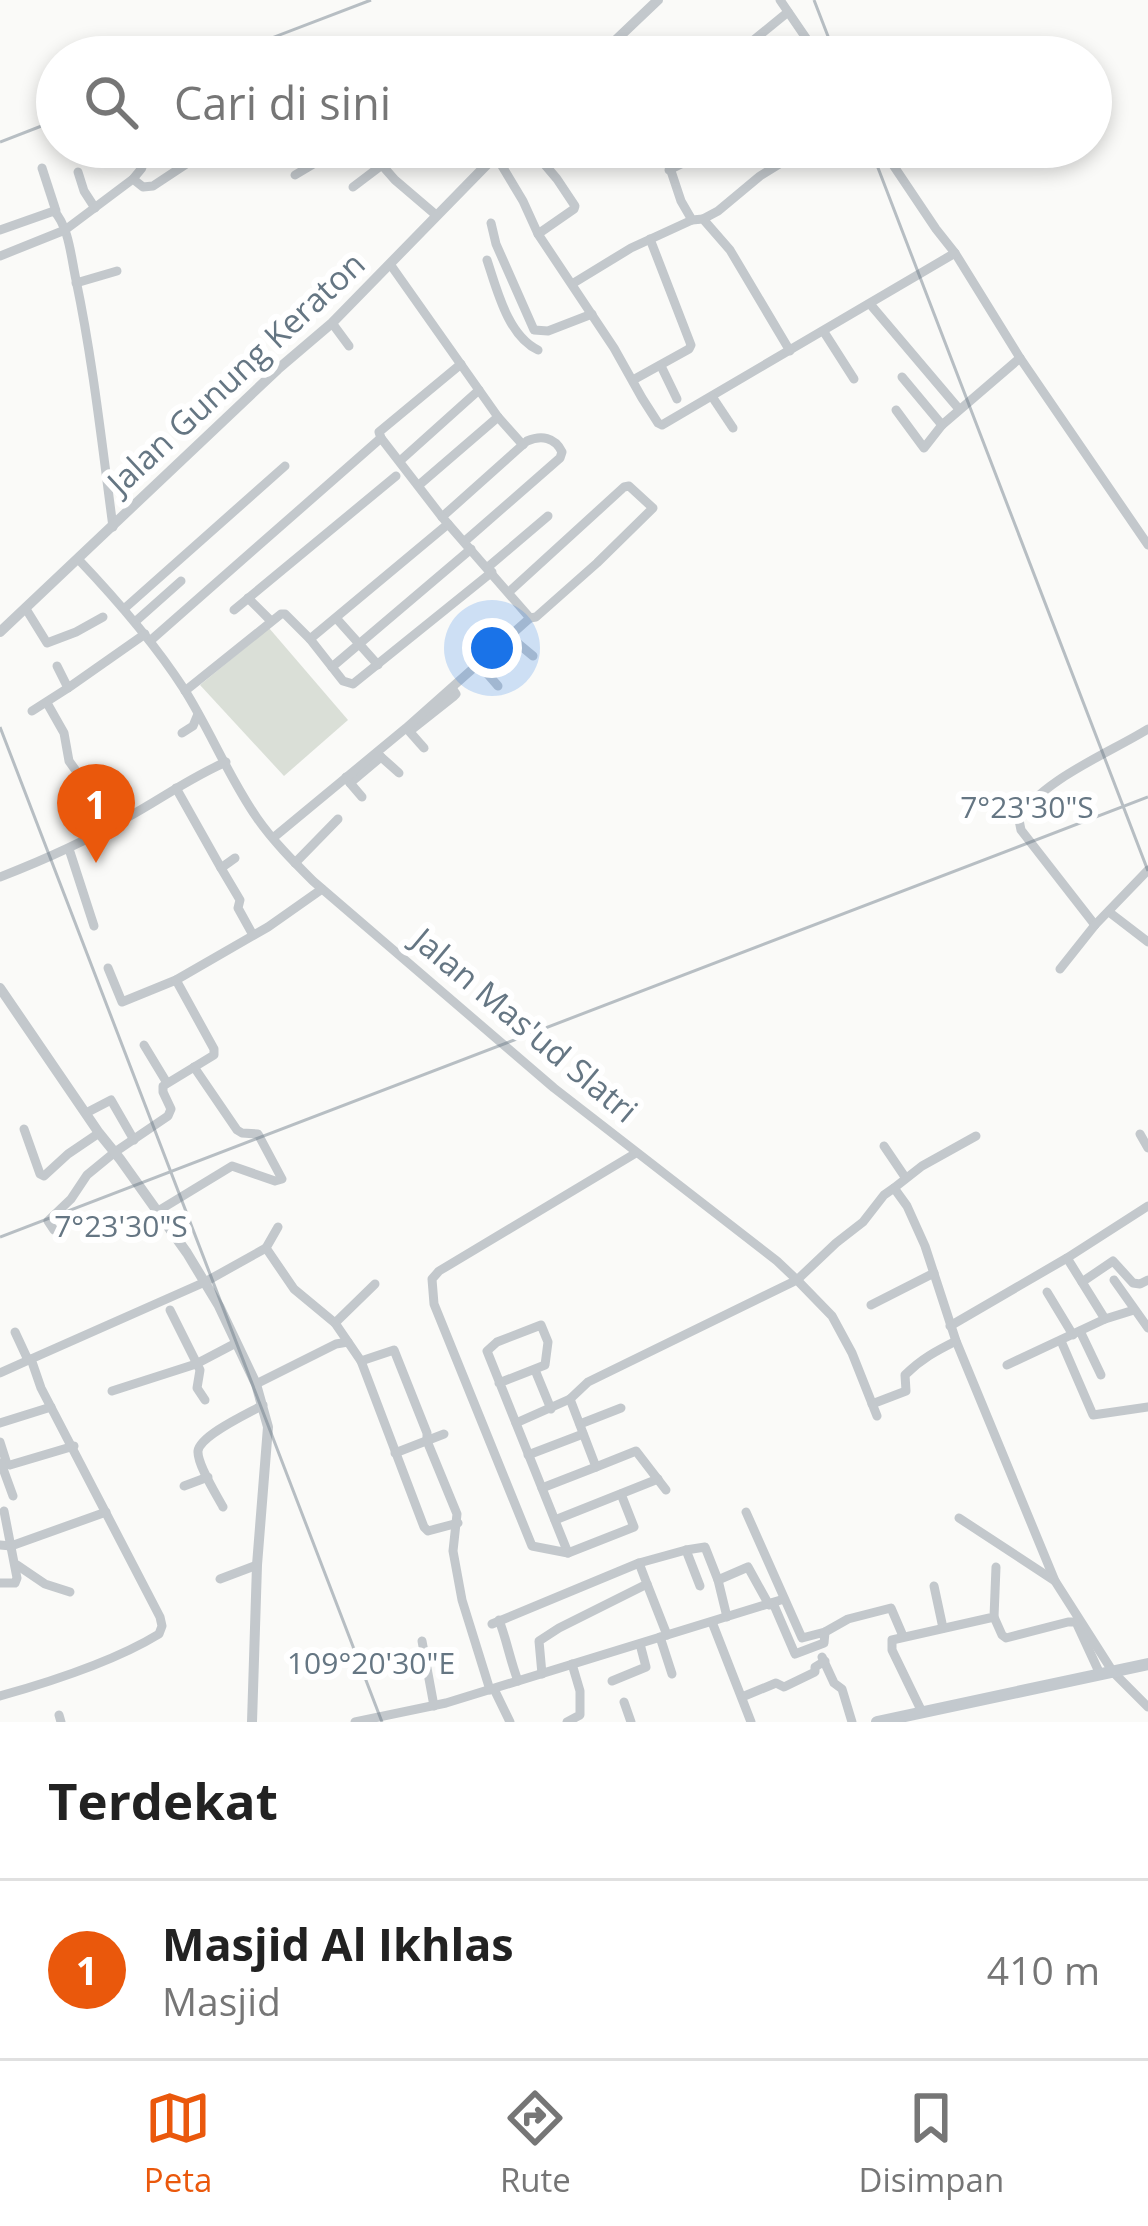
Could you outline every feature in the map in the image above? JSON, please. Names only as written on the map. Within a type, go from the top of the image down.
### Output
[{"type":"main road","points":[[878,1722],[1148,1664]]},
{"type":"street","points":[[623,36],[658,0]]},
{"type":"street","points":[[780,0],[803,36]]},
{"type":"street","points":[[759,36],[788,12]]},
{"type":"street","points":[[42,168],[65,230],[87,335],[112,527]]},
{"type":"street","points":[[0,256],[65,230],[142,168]]},
{"type":"street","points":[[133,179],[143,187],[153,186],[180,168]]},
{"type":"street","points":[[295,176],[308,168]]},
{"type":"street","points":[[353,187],[378,168]]},
{"type":"street","points":[[385,168],[436,215]]},
{"type":"street","name":"Jalan Gunung Keraton","points":[[0,632],[332,322],[483,168]]},
{"type":"street","points":[[508,168],[538,235],[662,425],[955,253]]},
{"type":"street","points":[[538,235],[575,208],[548,168]]},
{"type":"street","points":[[673,168],[669,170],[697,219],[730,250],[790,351]]},
{"type":"street","points":[[572,284],[650,239],[718,211],[773,168]]},
{"type":"street","points":[[894,168],[1148,545]]},
{"type":"street","points":[[78,172],[94,208]]},
{"type":"street","points":[[0,211],[3,228],[56,212]]},
{"type":"street","points":[[490,223],[535,330]]},
{"type":"street","points":[[633,380],[691,345],[650,239]]},
{"type":"street","points":[[487,260],[510,323],[538,350]]},
{"type":"street","points":[[391,264],[498,417],[524,445]]},
{"type":"street","points":[[76,283],[117,271]]},
{"type":"street","points":[[870,304],[958,410]]},
{"type":"street","points":[[521,338],[592,314]]},
{"type":"street","points":[[332,322],[349,346]]},
{"type":"street","points":[[824,332],[854,380]]},
{"type":"street","points":[[924,448],[942,424],[1019,358]]},
{"type":"street","points":[[461,364],[379,432],[445,521],[530,618]]},
{"type":"street","points":[[661,366],[677,399]]},
{"type":"street","points":[[902,377],[942,424]]},
{"type":"street","points":[[401,460],[479,390]]},
{"type":"street","points":[[713,398],[733,428]]},
{"type":"street","points":[[896,410],[934,463]]},
{"type":"street","points":[[419,485],[498,417]]},
{"type":"street","points":[[32,711],[148,637],[381,437]]},
{"type":"street","points":[[310,639],[530,440],[556,442],[562,454],[332,667]]},
{"type":"street","points":[[125,608],[285,466]]},
{"type":"street","points":[[234,610],[396,476]]},
{"type":"street","points":[[273,838],[454,691],[653,508],[629,486],[624,487],[509,592]]},
{"type":"street","points":[[185,691],[270,620],[284,614],[344,682],[353,684],[548,516]]},
{"type":"street","name":"Jalan Mas'ud Slatri","points":[[78,559],[148,637],[185,691],[256,817],[295,863],[446,998],[797,1280],[832,1316],[877,1416]]},
{"type":"street","points":[[136,622],[181,581]]},
{"type":"street","points":[[248,598],[270,620]]},
{"type":"street","points":[[26,609],[46,643],[103,617]]},
{"type":"street","points":[[336,618],[378,665]]},
{"type":"street","points":[[512,639],[533,656]]},
{"type":"street","points":[[57,666],[68,688]]},
{"type":"street","points":[[481,666],[498,686]]},
{"type":"street","points":[[454,691],[468,706]]},
{"type":"street","points":[[407,729],[454,691]]},
{"type":"street","points":[[419,699],[428,709]]},
{"type":"street","points":[[46,703],[64,733],[68,761],[107,829]]},
{"type":"street","points":[[182,733],[193,726],[198,714]]},
{"type":"street","points":[[407,729],[424,748]]},
{"type":"street","points":[[1096,925],[1021,830],[1019,820],[1030,800],[1047,788],[1148,729]]},
{"type":"street","points":[[378,754],[399,772]]},
{"type":"street","points":[[0,877],[69,849],[226,762]]},
{"type":"street","points":[[348,780],[362,797]]},
{"type":"street","points":[[176,788],[240,900],[238,908],[254,935]]},
{"type":"street","points":[[295,863],[338,819]]},
{"type":"street","points":[[69,849],[94,926]]},
{"type":"street","points":[[221,868],[235,858]]},
{"type":"street","points":[[1060,969],[1148,871]]},
{"type":"street","points":[[108,968],[122,1002],[176,980],[322,889]]},
{"type":"street","points":[[1109,912],[1148,942]]},
{"type":"street","points":[[54,1230],[49,1220],[88,1175],[170,1114],[162,1090],[167,1083],[214,1055],[176,980]]},
{"type":"street","points":[[0,988],[205,1282],[256,1384],[268,1427],[252,1722]]},
{"type":"street","points":[[144,1045],[167,1083]]},
{"type":"street","points":[[158,1211],[234,1166],[281,1179],[258,1134],[237,1130],[194,1067]]},
{"type":"street","points":[[86,1113],[111,1100],[134,1140]]},
{"type":"street","points":[[23,1130],[44,1176],[99,1132]]},
{"type":"street","points":[[1141,1134],[1148,1148]]},
{"type":"street","points":[[516,1423],[551,1409],[588,1382],[797,1280],[905,1178],[976,1136]]},
{"type":"street","points":[[884,1146],[905,1178]]},
{"type":"street","points":[[621,1494],[634,1527],[568,1552],[532,1546],[437,1309],[432,1279],[636,1153]]},
{"type":"street","points":[[894,1189],[907,1206],[950,1326],[1055,1581],[1107,1673]]},
{"type":"street","points":[[950,1326],[1148,1206]]},
{"type":"street","points":[[0,1373],[205,1282],[266,1248],[278,1227]]},
{"type":"street","points":[[266,1248],[295,1289],[335,1323],[361,1361],[427,1530],[458,1522]]},
{"type":"street","points":[[1067,1258],[1105,1319]]},
{"type":"street","points":[[1082,1282],[1113,1261],[1133,1283],[1148,1280]]},
{"type":"street","points":[[871,1305],[934,1273]]},
{"type":"street","points":[[1114,1280],[1148,1328]]},
{"type":"street","points":[[335,1323],[375,1284]]},
{"type":"street","points":[[1046,1292],[1101,1376]]},
{"type":"street","points":[[170,1310],[201,1375],[197,1388],[205,1400]]},
{"type":"street","points":[[1006,1365],[1134,1310]]},
{"type":"street","points":[[499,1383],[545,1365],[548,1342],[541,1325],[497,1342],[487,1351],[499,1383],[516,1423],[528,1455],[568,1552]]},
{"type":"street","points":[[0,1696],[140,1645],[159,1634],[162,1626],[15,1332]]},
{"type":"street","points":[[872,1404],[906,1390],[905,1375],[910,1370],[928,1353],[956,1341]]},
{"type":"street","points":[[1061,1341],[1093,1415],[1148,1407]]},
{"type":"street","points":[[256,1384],[348,1342]]},
{"type":"street","points":[[112,1391],[196,1364],[236,1343]]},
{"type":"street","points":[[361,1361],[409,1344]]},
{"type":"street","points":[[394,1350],[456,1511],[453,1550],[462,1600],[492,1689],[509,1722]]},
{"type":"street","points":[[463,1372],[491,1361]]},
{"type":"street","points":[[535,1370],[551,1409]]},
{"type":"street","points":[[573,1396],[596,1467]]},
{"type":"street","points":[[223,1507],[198,1452],[205,1438],[263,1405]]},
{"type":"street","points":[[0,1423],[51,1406]]},
{"type":"street","points":[[528,1455],[621,1408]]},
{"type":"street","points":[[394,1453],[444,1434]]},
{"type":"street","points":[[0,1442],[3,1479],[13,1496]]},
{"type":"street","points":[[2,1462],[14,1465],[74,1446]]},
{"type":"street","points":[[542,1487],[636,1451],[666,1490]]},
{"type":"street","points":[[184,1486],[208,1477]]},
{"type":"street","points":[[555,1520],[658,1479]]},
{"type":"street","points":[[0,1583],[16,1582],[5,1545],[4,1511]]},
{"type":"street","points":[[5,1545],[106,1512]]},
{"type":"street","points":[[746,1512],[764,1552],[775,1603],[794,1653],[826,1642],[831,1627]]},
{"type":"street","points":[[959,1519],[1055,1581]]},
{"type":"street","points":[[518,1681],[511,1651],[495,1622],[639,1563],[706,1549],[727,1617]]},
{"type":"street","points":[[686,1550],[700,1586]]},
{"type":"street","points":[[718,1580],[754,1566],[752,1557],[764,1552]]},
{"type":"street","points":[[14,1563],[46,1584],[70,1592]]},
{"type":"street","points":[[639,1563],[672,1673]]},
{"type":"street","points":[[220,1579],[257,1564]]},
{"type":"street","points":[[996,1568],[994,1617],[1002,1635],[1006,1638],[1076,1622],[1107,1673],[1148,1707]]},
{"type":"street","points":[[749,1569],[802,1638],[891,1608],[903,1636]]},
{"type":"street","points":[[542,1673],[538,1644],[542,1638],[647,1584]]},
{"type":"street","points":[[934,1586],[943,1628]]},
{"type":"street","points":[[355,1722],[434,1706],[775,1603]]},
{"type":"street","points":[[922,1712],[892,1650],[892,1640],[994,1617]]},
{"type":"street","points":[[712,1622],[751,1722]]},
{"type":"street","points":[[422,1642],[434,1706]]},
{"type":"street","points":[[611,1681],[646,1666],[640,1644]]},
{"type":"street","points":[[817,1647],[843,1691],[852,1722]]},
{"type":"street","points":[[742,1697],[776,1683],[784,1688],[815,1672],[815,1666],[825,1661]]},
{"type":"street","points":[[567,1722],[580,1715],[580,1691],[572,1664]]},
{"type":"street","points":[[624,1702],[631,1722]]},
{"type":"shaded area","points":[[269,628],[348,720],[284,776],[200,685]]},
{"type":"place","name":"Masjid Al Ikhlas","points":[[96,863]]}]
